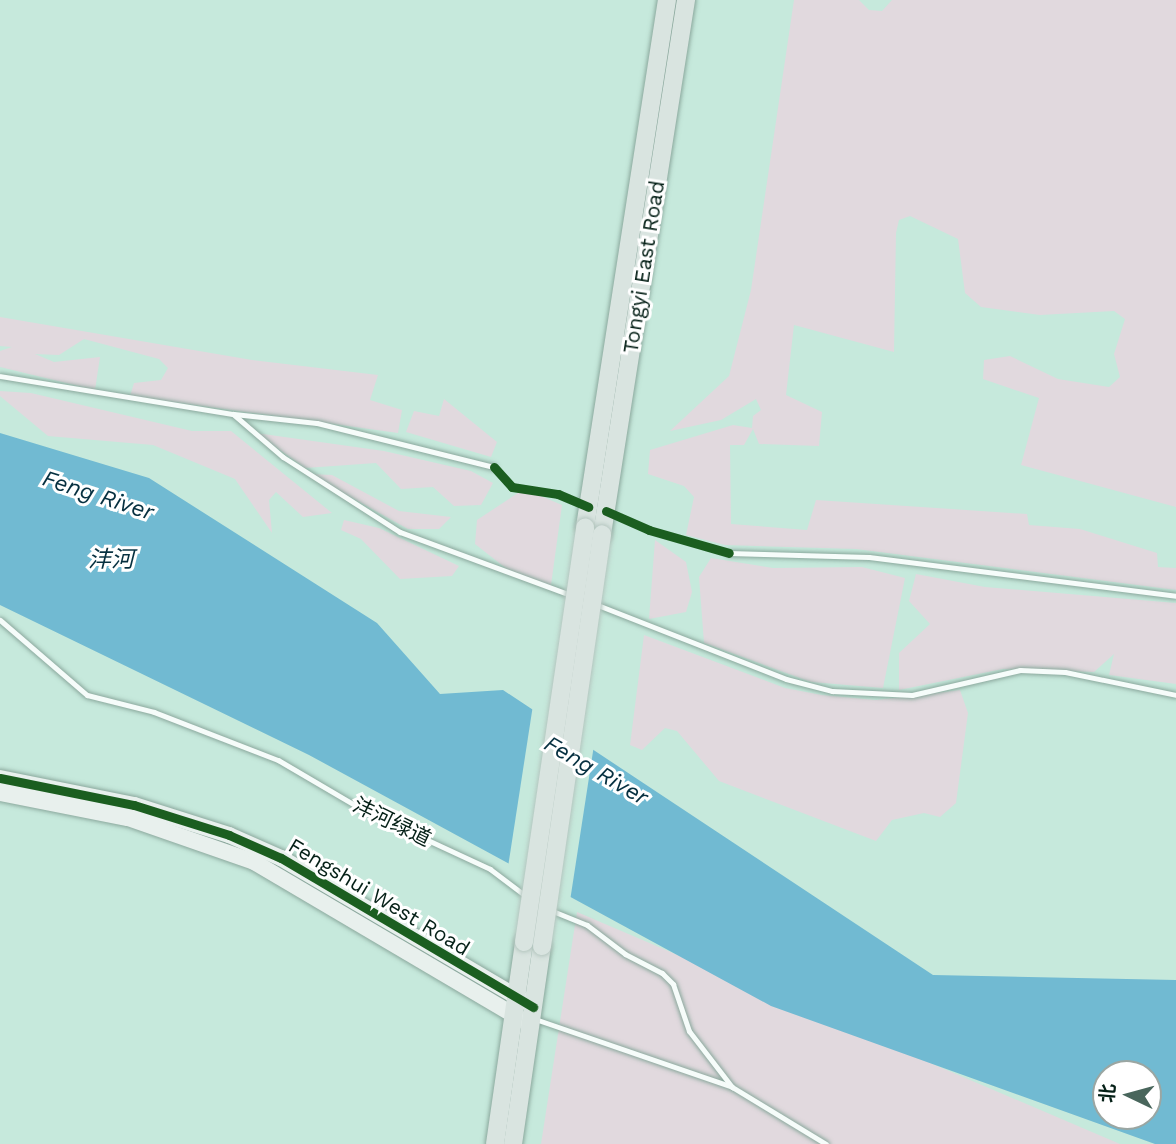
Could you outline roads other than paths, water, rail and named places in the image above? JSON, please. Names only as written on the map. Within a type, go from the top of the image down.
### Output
[{"type":"main road","name":"Tongyi East Road","points":[[525,1013],[524,942],[667,0]]},
{"type":"main road","name":"Tongyi East Road","points":[[525,1013],[542,946],[602,534],[686,0]]},
{"type":"main road","points":[[495,1144],[525,1013]]},
{"type":"main road","points":[[513,1144],[525,1013]]},
{"type":"street","name":"Fengshui West Road","points":[[0,778],[134,805],[229,835],[281,858],[525,1013]]},
{"type":"street","name":"Fengshui West Road","points":[[0,793],[128,818],[254,862],[525,1013]]},
{"type":"lane","points":[[0,376],[233,414],[317,423],[494,467]]},
{"type":"lane","points":[[233,414],[283,457],[400,532],[786,679],[832,691],[912,695],[1020,670],[1065,672],[1176,695]]},
{"type":"lane","points":[[729,553],[869,557],[1176,596]]},
{"type":"lane","name":"沣河绿道","points":[[0,620],[87,695],[154,712],[278,760],[365,811],[490,869],[537,905],[587,925],[673,984],[689,1031],[732,1087]]},
{"type":"lane","points":[[525,1013],[732,1087],[826,1144]]},
{"type":"water","name":"沣河","points":[[0,433],[149,478],[377,623],[440,694],[503,690],[933,975],[1176,980],[1176,1144],[1155,1144],[1116,1130],[1162,1130],[1162,1060],[1092,1060],[1092,1121],[771,1006],[309,755],[0,605]]},
{"type":"water label","name":"Feng River","points":[[98,496]]},
{"type":"water label","name":"Feng River","points":[[596,771]]}]
